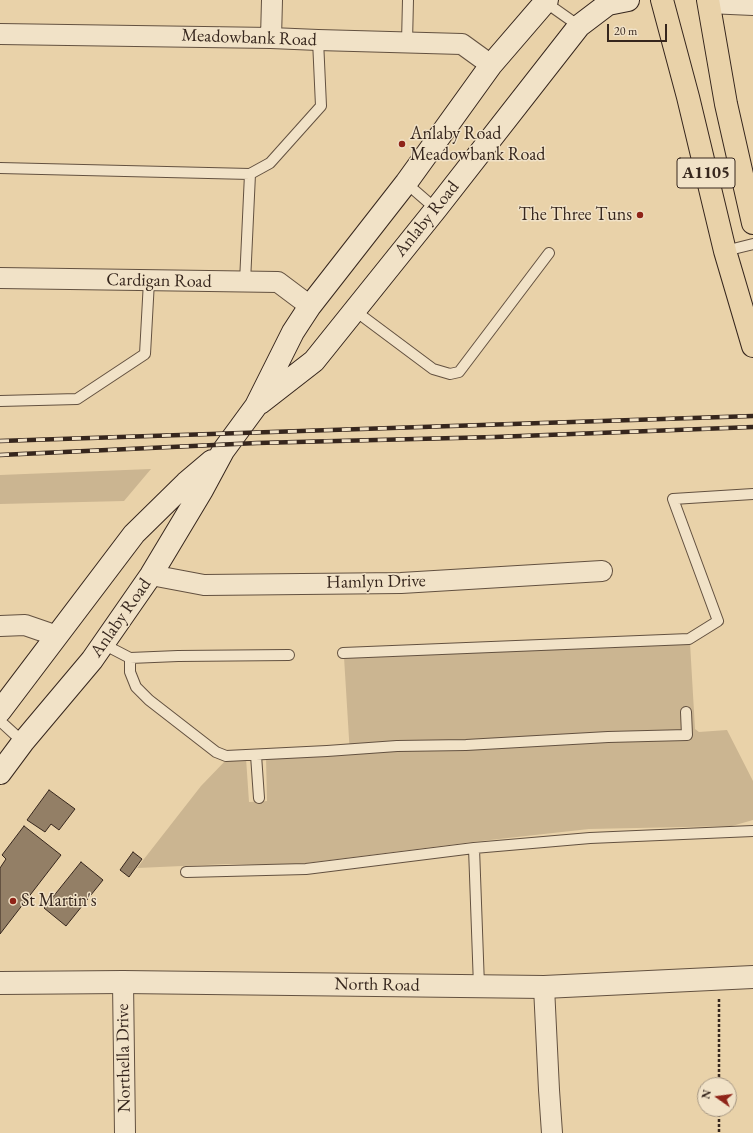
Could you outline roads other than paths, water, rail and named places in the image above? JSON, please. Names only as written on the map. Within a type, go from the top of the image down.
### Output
[{"type":"main road","name":"Anlaby Road","points":[[256,406],[314,362],[579,26],[608,4],[628,0]]},
{"type":"main road","name":"A1105","points":[[662,0],[688,97],[725,251],[753,346]]},
{"type":"main road","name":"Anlaby Road","points":[[0,773],[23,742],[92,660],[151,575],[202,490],[223,451],[256,406],[293,332],[310,306],[406,182],[491,65],[546,1]]},
{"type":"main road","name":"A1105","points":[[708,2],[726,104],[753,223]]},
{"type":"main road","name":"Anlaby Road","points":[[0,711],[134,534],[186,483],[223,451]]},
{"type":"main road","name":"North Road","points":[[0,983],[123,982],[544,987],[753,977]]},
{"type":"street","points":[[271,38],[272,0]]},
{"type":"street","points":[[708,2],[753,5]]},
{"type":"street","name":"Meadowbank Road","points":[[0,34],[271,38],[462,44],[491,65]]},
{"type":"street","name":"Cardigan Road","points":[[0,278],[278,282],[310,306]]},
{"type":"street","name":"Hamlyn Drive","points":[[151,575],[204,585],[400,583],[602,571]]},
{"type":"street","points":[[0,626],[25,625],[57,636]]},
{"type":"street","name":"Northella Drive","points":[[123,982],[125,1133]]},
{"type":"street","points":[[544,987],[548,1090],[552,1133]]},
{"type":"lane","points":[[406,42],[408,0]]},
{"type":"lane","points":[[546,1],[579,26]]},
{"type":"lane","points":[[0,168],[250,174],[270,163],[321,106],[318,40]]},
{"type":"lane","points":[[245,282],[250,174]]},
{"type":"lane","points":[[406,182],[436,209]]},
{"type":"lane","points":[[725,251],[753,244]]},
{"type":"lane","points":[[354,310],[432,369],[450,374],[459,372],[549,253]]},
{"type":"lane","points":[[0,401],[77,399],[145,354],[149,281]]},
{"type":"lane","points":[[343,653],[689,639],[718,621],[673,499],[753,494]]},
{"type":"lane","points":[[103,644],[130,658],[289,655]]},
{"type":"lane","points":[[130,658],[130,672],[136,687],[178,724],[216,752],[226,756],[397,746],[466,745],[608,737],[687,735],[686,712]]},
{"type":"lane","points":[[0,721],[23,742]]},
{"type":"lane","points":[[256,755],[258,798]]},
{"type":"lane","points":[[186,872],[306,869],[474,848],[590,838],[753,831]]},
{"type":"lane","points":[[474,848],[479,986]]},
{"type":"railway","points":[[0,441],[753,416]]},
{"type":"railway","points":[[0,455],[257,443],[495,437],[753,427]]},
{"type":"place","name":"Anlaby Road Meadowbank Road","points":[[402,144]]},
{"type":"place","name":"The Three Tuns","points":[[640,215]]},
{"type":"place","name":"St Martin's","points":[[13,901]]}]
